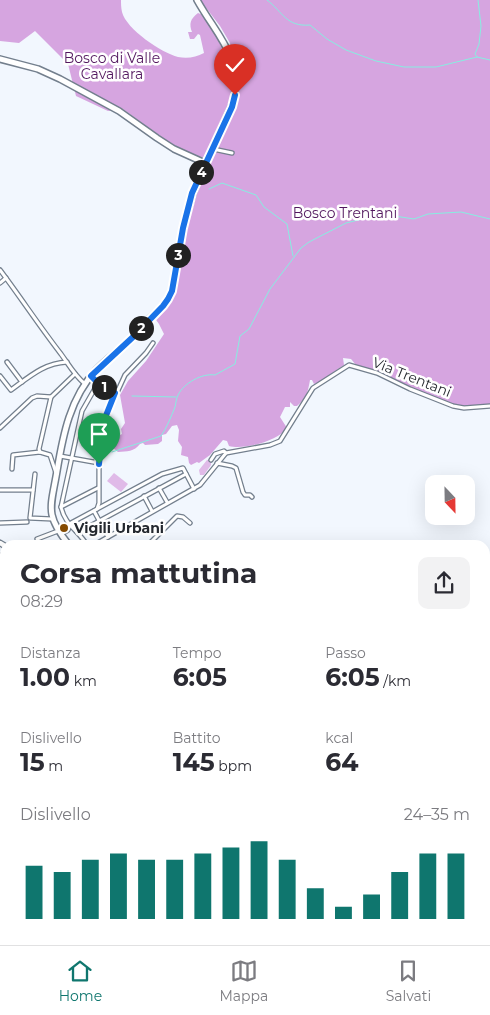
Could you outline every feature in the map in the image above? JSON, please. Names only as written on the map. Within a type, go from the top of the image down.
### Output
[{"type":"main road","points":[[65,540],[52,519],[50,503],[70,413],[91,376],[133,337],[168,299],[172,291],[192,193],[232,107],[235,88],[230,54],[197,0]]},
{"type":"main road","points":[[0,59],[53,75],[119,111],[165,144],[205,163]]},
{"type":"street","points":[[212,149],[232,152]]},
{"type":"street","points":[[0,270],[75,374],[85,384]]},
{"type":"street","points":[[0,283],[6,278]]},
{"type":"street","points":[[108,537],[95,510],[99,502],[99,463],[103,423],[115,393],[125,375],[153,343]]},
{"type":"street","points":[[7,362],[22,382]]},
{"type":"street","points":[[0,376],[11,390],[43,368],[54,363],[67,362]]},
{"type":"street","name":"Via Trentani","points":[[226,453],[270,445],[280,441],[313,388],[349,365],[377,373],[410,389],[453,406],[464,408],[490,406]]},
{"type":"street","points":[[40,452],[39,449],[51,397],[75,374]]},
{"type":"street","points":[[91,376],[98,383],[115,393]]},
{"type":"street","points":[[84,540],[79,532],[70,526],[64,518],[61,508],[82,411],[98,383]]},
{"type":"street","points":[[0,428],[33,397],[51,397]]},
{"type":"street","points":[[103,540],[200,485],[226,453],[224,451],[215,454],[211,460]]},
{"type":"street","points":[[12,469],[12,455],[40,452],[50,455],[56,474]]},
{"type":"street","points":[[60,456],[99,463]]},
{"type":"street","points":[[217,464],[236,468],[243,492],[245,495],[252,497]]},
{"type":"street","points":[[37,539],[68,530],[71,523],[162,474],[180,468],[183,468],[194,489]]},
{"type":"street","points":[[35,474],[30,518],[52,519]]},
{"type":"street","points":[[79,532],[186,474]]},
{"type":"street","points":[[61,508],[98,488]]},
{"type":"street","points":[[159,488],[167,502]]},
{"type":"street","points":[[0,490],[33,490]]},
{"type":"street","points":[[144,496],[152,511]]},
{"type":"street","points":[[153,540],[177,516],[183,516],[190,523]]},
{"type":"street","points":[[0,523],[28,522]]},
{"type":"shaded area","points":[[207,460],[211,460],[211,465],[204,475],[200,475],[199,470]]},
{"type":"shaded area","points":[[114,473],[128,484],[121,492],[107,481]]},
{"type":"green space","name":"Bosco di Valle Cavallara","points":[[0,0],[121,0],[125,19],[137,33],[163,51],[182,58],[198,56],[204,53],[200,35],[198,34],[194,39],[190,39],[188,32],[192,32],[190,24],[193,17],[198,13],[203,15],[212,24],[226,59],[233,95],[205,157],[197,156],[176,146],[123,109],[108,111],[76,96],[68,64],[35,31],[19,43],[0,41]]},
{"type":"green space","name":"Bosco Trentani","points":[[200,0],[490,0],[490,404],[473,407],[454,406],[396,379],[356,365],[351,359],[343,358],[344,365],[326,378],[314,384],[310,380],[309,388],[303,400],[297,406],[290,402],[290,407],[285,407],[280,417],[287,428],[283,433],[269,440],[243,447],[235,447],[229,446],[227,441],[223,440],[210,455],[199,463],[191,465],[188,457],[181,455],[182,447],[178,441],[179,430],[177,425],[172,426],[166,434],[162,435],[162,441],[158,444],[145,445],[143,443],[133,450],[118,452],[113,448],[112,442],[122,434],[121,429],[125,423],[120,395],[128,381],[146,361],[164,334],[154,317],[173,295],[195,191],[238,98],[236,73],[230,43],[220,26]]},
{"type":"waterway","points":[[267,0],[295,24],[310,25],[327,39],[346,50],[376,61],[404,67],[436,67],[477,57]]},
{"type":"waterway","points":[[478,0],[481,26],[479,44],[475,54],[477,57],[490,60]]},
{"type":"waterway","points":[[209,189],[222,183],[256,195],[264,207],[287,224],[293,256]]},
{"type":"waterway","points":[[112,452],[161,436],[175,407],[178,395],[184,387],[199,377],[215,375],[235,364],[240,336],[249,329],[270,289],[301,248],[309,242],[346,223],[371,217],[388,215],[414,219],[428,214],[461,212],[490,219]]},
{"type":"waterway","points":[[132,396],[176,397]]},
{"type":"place","name":"Vigili Urbani","points":[[64,528]]},
{"type":"route","points":[[99,464],[103,423],[115,393],[98,383],[91,376],[133,337],[168,299],[172,291],[183,228],[192,193],[232,107],[235,95]]}]
